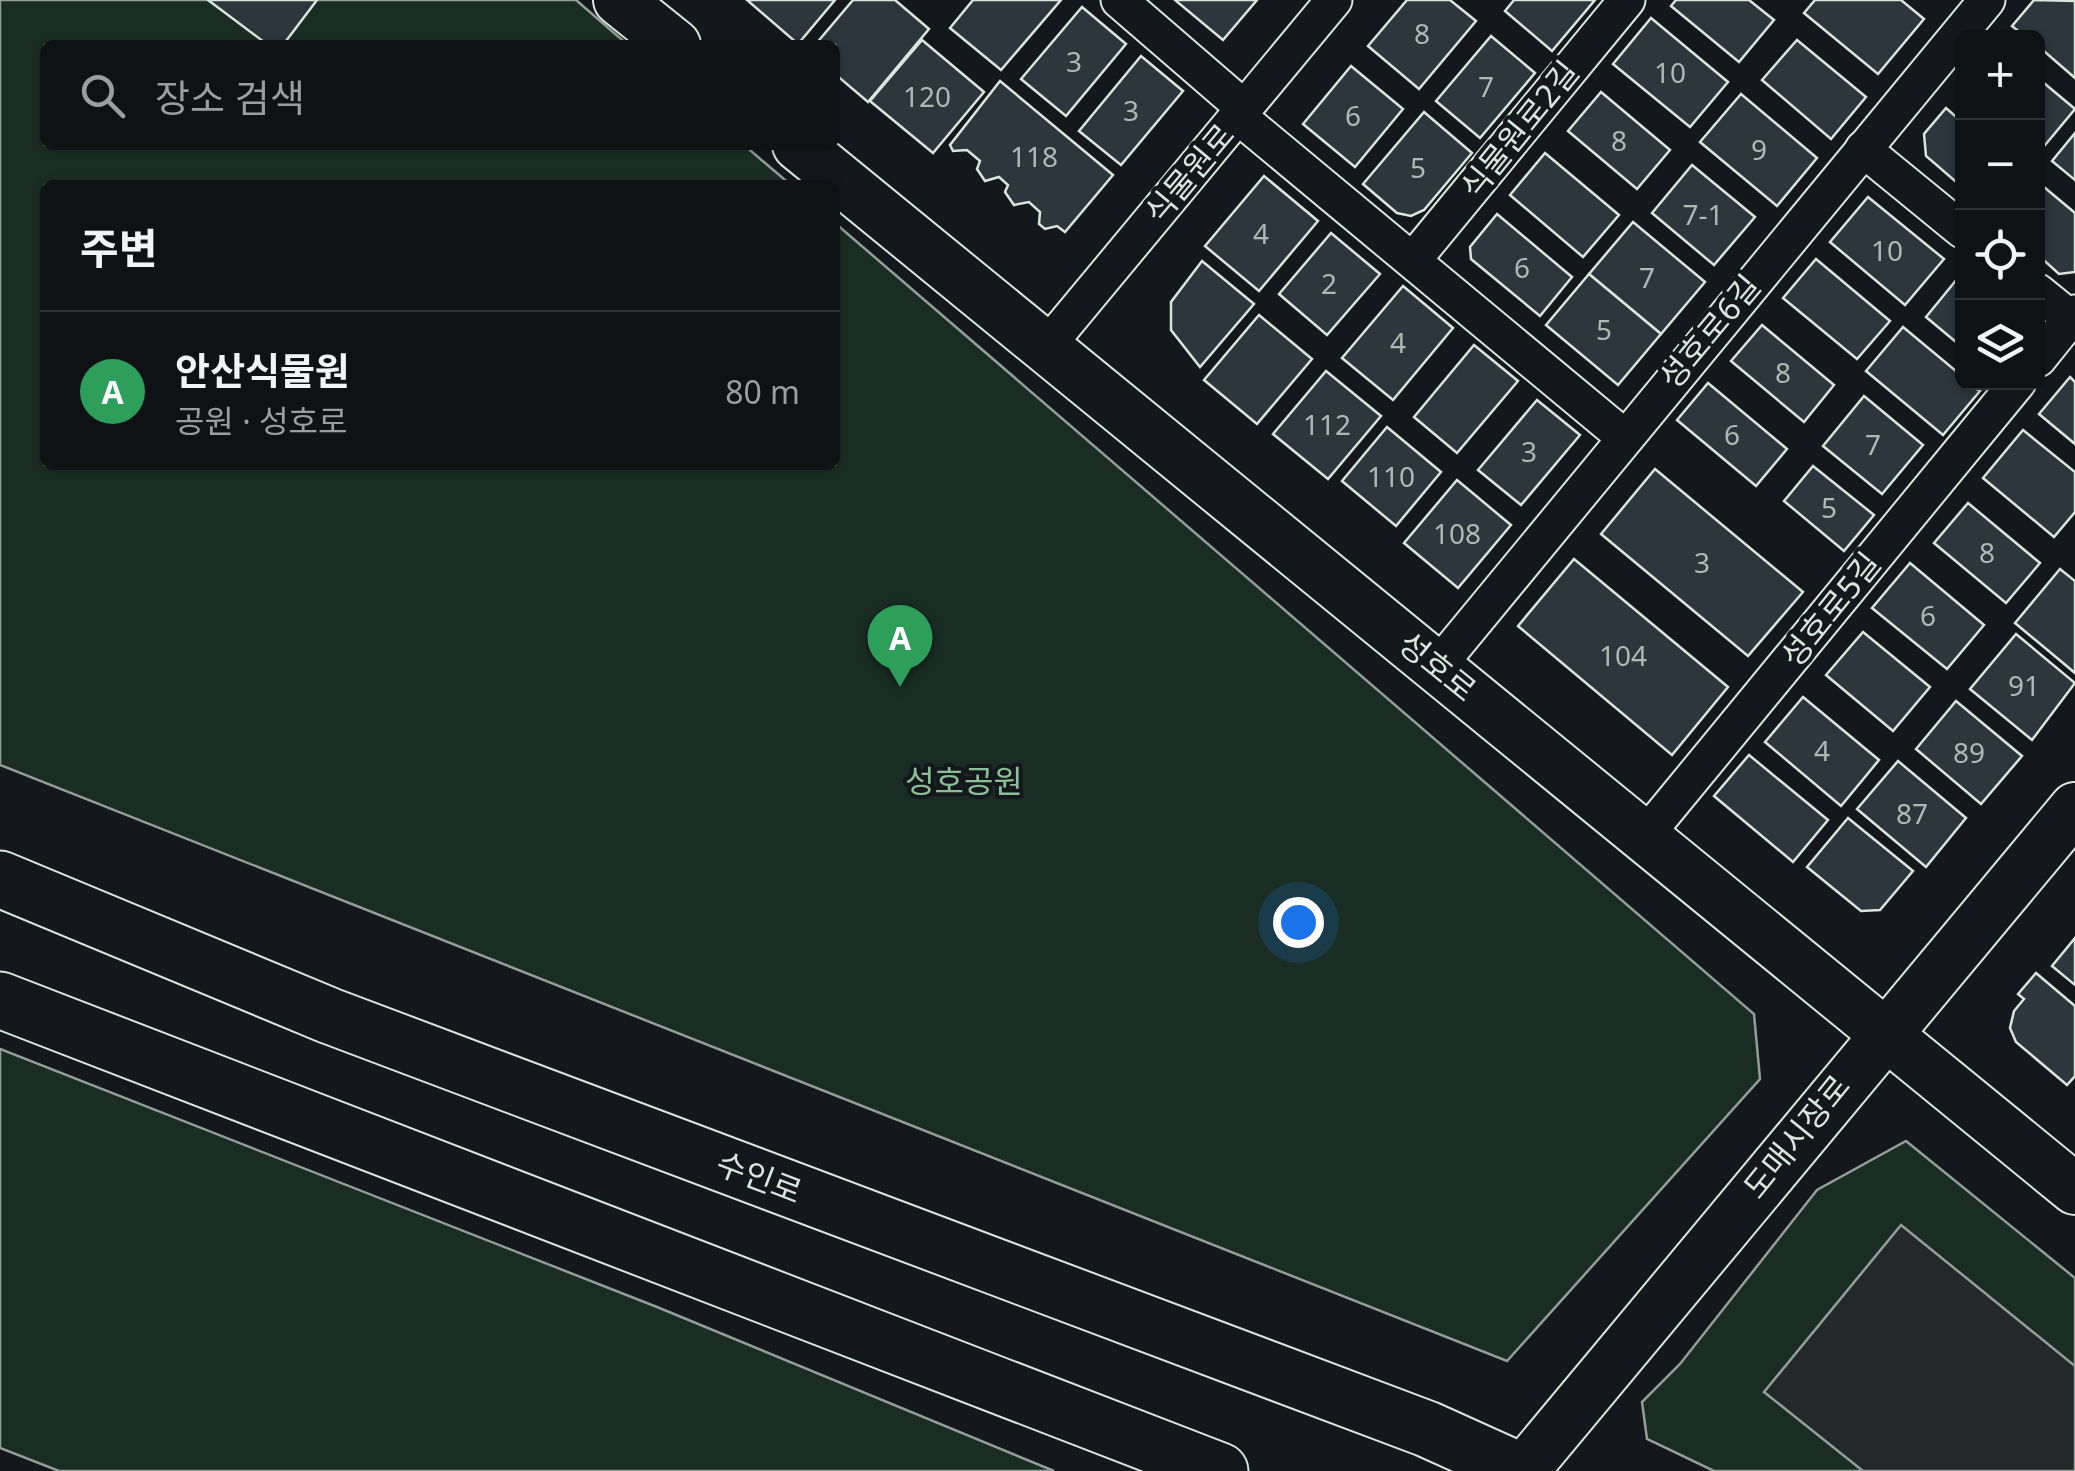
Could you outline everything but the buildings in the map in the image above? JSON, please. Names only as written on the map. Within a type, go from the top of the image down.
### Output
[{"type":"highway","name":"수인로","points":[[0,879],[330,1016],[1427,1429],[1522,1471]]},
{"type":"highway","points":[[0,1000],[1220,1471]]},
{"type":"street","points":[[619,0],[669,40]]},
{"type":"street","points":[[1118,0],[1241,112],[1624,436]]},
{"type":"street","name":"식물원로","points":[[1046,347],[1334,0]]},
{"type":"street","name":"식물원로2길","points":[[1413,260],[1628,0]]},
{"type":"street","name":"성호로6길","points":[[1437,667],[1988,0]]},
{"type":"street","points":[[1863,149],[1955,224]]},
{"type":"street","name":"성호로","points":[[804,150],[2075,1190]]},
{"type":"street","points":[[2045,297],[2074,318],[2045,351]]},
{"type":"street","name":"성호로5길","points":[[1644,837],[2011,390]]},
{"type":"street","name":"도매시장로","points":[[1522,1471],[1883,1033],[2075,808]]},
{"type":"green space","name":"성호공원","points":[[0,0],[576,0],[622,40],[40,40],[40,150],[750,150],[785,180],[40,180],[40,470],[840,470],[840,227],[1754,1014],[1760,1079],[1507,1361],[0,765]]},
{"type":"green space","points":[[0,1049],[657,1307],[1054,1471],[59,1471],[0,1448]]},
{"type":"green space","points":[[1906,1141],[2075,1278],[2075,1471],[1714,1471],[1647,1439],[1642,1402],[1680,1364],[1817,1190]]},
{"type":"shaded area","points":[[1901,1225],[2075,1366],[2075,1471],[1863,1471],[1764,1392]]},
{"type":"place","name":"안산식물원","points":[[900,687]]}]
